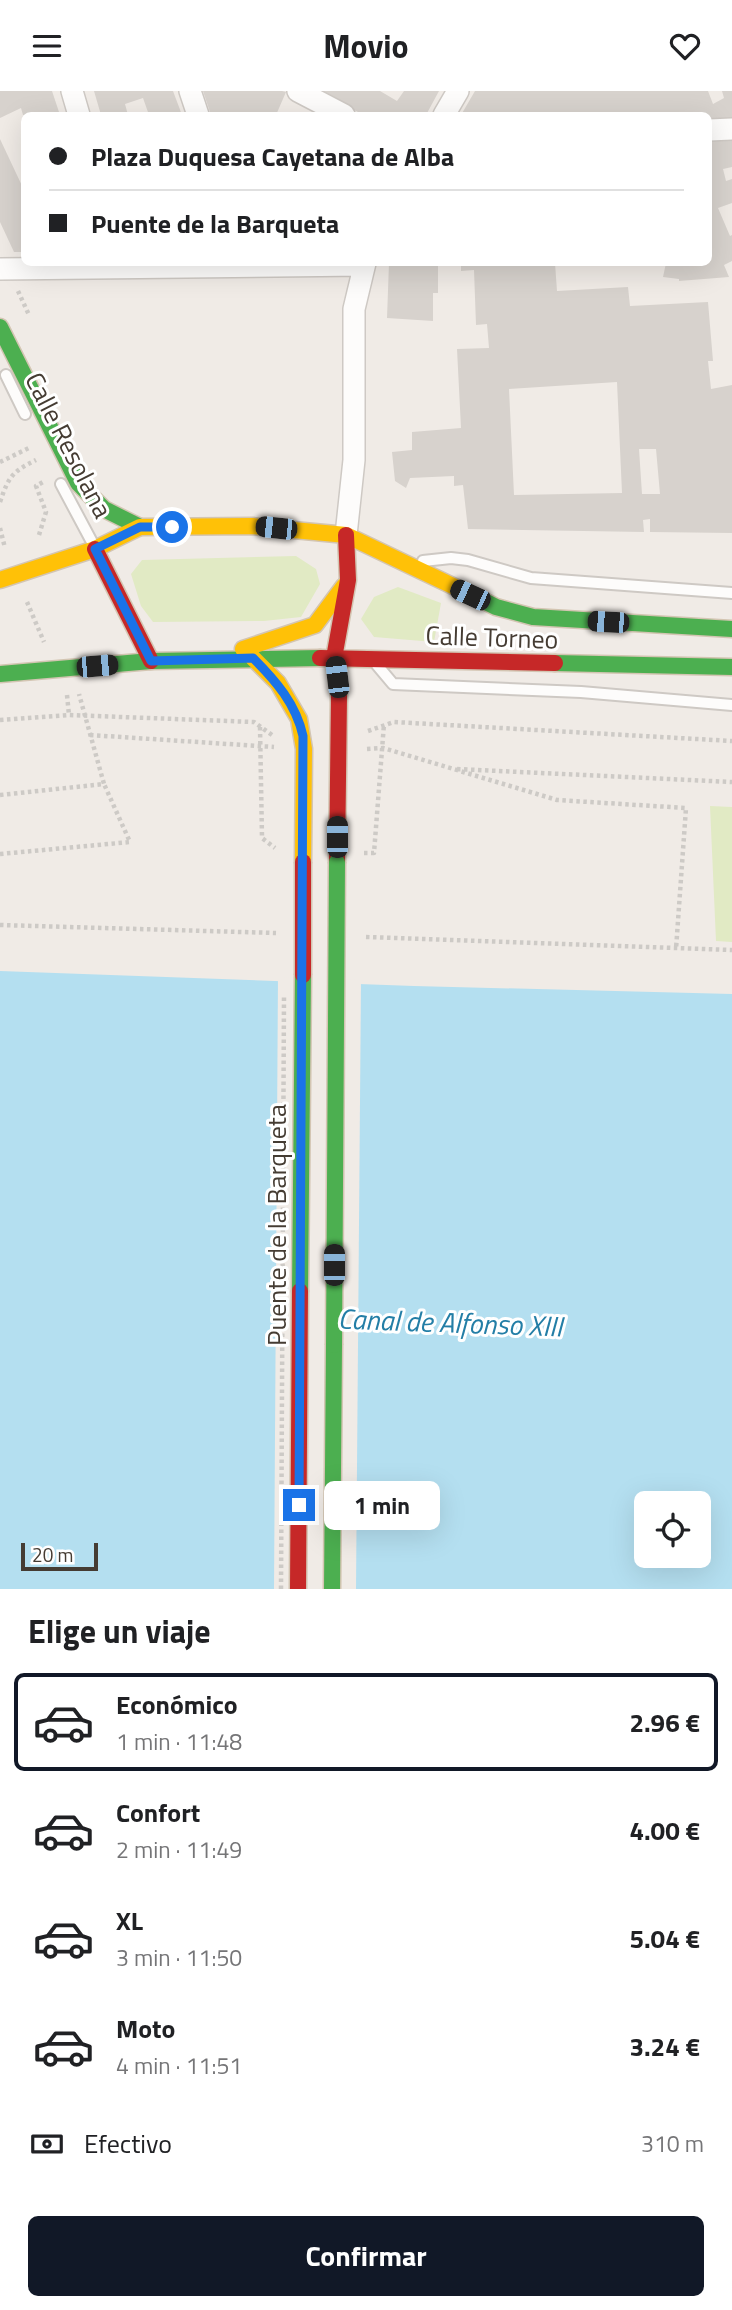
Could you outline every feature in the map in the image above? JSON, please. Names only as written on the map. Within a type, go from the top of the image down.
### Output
[{"type":"main road","name":"Calle Resolana","points":[[0,327],[78,483],[104,509],[140,527]]},
{"type":"main road","points":[[7,577],[95,549],[140,527],[252,526],[346,535],[348,580],[334,658],[339,696],[332,1589]]},
{"type":"main road","name":"Calle Torneo","points":[[346,535],[496,607],[533,617],[732,629]]},
{"type":"main road","points":[[95,549],[151,661]]},
{"type":"main road","points":[[0,674],[151,661],[207,661],[315,625],[348,580]]},
{"type":"main road","points":[[253,658],[278,683],[299,719],[303,743]]},
{"type":"main road","name":"Calle Torneo","points":[[207,661],[253,658],[371,658],[732,667]]},
{"type":"main road","points":[[339,696],[371,658]]},
{"type":"main road","name":"Puente de la Barqueta","points":[[298,1589],[303,743]]},
{"type":"street","points":[[72,91],[78,112]]},
{"type":"street","points":[[190,91],[197,112]]},
{"type":"street","points":[[298,91],[338,112]]},
{"type":"street","points":[[446,112],[458,91]]},
{"type":"street","points":[[712,130],[732,128]]},
{"type":"street","points":[[0,269],[90,266]]},
{"type":"street","points":[[346,535],[354,460],[354,309],[364,266]]},
{"type":"lane","name":"Calle Resolana","points":[[0,363],[30,423]]},
{"type":"lane","name":"Calle Resolana","points":[[48,471],[95,549]]},
{"type":"lane","points":[[402,562],[451,558],[531,578],[732,593]]},
{"type":"lane","points":[[371,658],[393,684],[581,692],[732,705]]},
{"type":"path","points":[[0,462],[29,447],[39,467]]},
{"type":"path","points":[[0,502],[7,480],[15,471],[36,460]]},
{"type":"path","points":[[29,541],[40,534],[46,512],[36,486],[47,480],[48,471]]},
{"type":"path","points":[[0,528],[7,577],[56,669],[66,695],[69,715]]},
{"type":"path","points":[[0,854],[130,842],[104,784],[79,694]]},
{"type":"path","points":[[0,720],[69,715],[254,722],[271,735],[303,743]]},
{"type":"path","points":[[338,742],[394,722],[732,740]]},
{"type":"path","points":[[355,853],[374,853],[384,724]]},
{"type":"path","points":[[260,727],[262,838],[284,855]]},
{"type":"path","points":[[90,735],[260,746],[303,743]]},
{"type":"path","points":[[338,742],[383,748],[557,800],[686,808],[676,949]]},
{"type":"path","points":[[446,768],[732,782]]},
{"type":"path","points":[[0,795],[104,784]]},
{"type":"path","points":[[281,1589],[284,988]]},
{"type":"green space","points":[[296,556],[316,569],[320,584],[301,617],[264,621],[153,622],[141,606],[131,574],[142,560]]},
{"type":"green space","points":[[398,587],[441,603],[434,642],[374,637],[361,619],[374,597]]},
{"type":"green space","points":[[710,806],[732,807],[732,942],[716,941]]},
{"type":"water","name":"Canal de Alfonso XIII","points":[[0,971],[732,994],[732,1589],[0,1589]]},
{"type":"pier","points":[[278,977],[361,980],[356,1589],[274,1589]]},
{"type":"building","points":[[0,91],[52,91],[59,112],[22,112],[21,108],[0,118]]},
{"type":"building","points":[[94,91],[173,91],[181,112],[148,112],[143,98],[125,104],[127,112],[100,112]]},
{"type":"building","points":[[203,91],[286,92],[277,112],[210,112]]},
{"type":"building","points":[[316,91],[380,91],[397,101],[404,91],[439,91],[428,112],[358,112]]},
{"type":"building","points":[[475,91],[708,91],[713,104],[724,98],[722,91],[732,91],[732,119],[712,122],[712,112],[463,112]]},
{"type":"building","points":[[732,138],[732,167],[723,169],[726,181],[732,179],[732,203],[718,208],[730,236],[732,235],[732,261],[724,265],[729,277],[679,281],[663,277],[665,266],[712,266],[712,139]]},
{"type":"building","points":[[0,139],[21,184],[21,252],[14,252],[0,222]]},
{"type":"building","points":[[389,266],[438,266],[438,293],[433,293],[433,321],[387,318]]},
{"type":"building","points":[[461,266],[555,266],[557,291],[628,287],[630,306],[708,302],[713,361],[708,361],[711,389],[732,385],[732,533],[650,532],[650,519],[643,520],[644,532],[468,529],[463,485],[454,486],[454,476],[410,478],[406,488],[395,481],[392,452],[412,450],[412,432],[461,428],[457,349],[489,348],[487,324],[476,325],[474,270],[461,271]],"holes":[[[617,382],[622,493],[514,495],[509,389]],[[639,449],[656,449],[660,494],[642,494]]]},
{"type":"traffic: fast","points":[[0,327],[78,483],[104,509],[140,527]]},
{"type":"traffic: fast","points":[[478,598],[496,607],[533,617],[732,629]]},
{"type":"traffic: fast","points":[[0,674],[151,661],[320,658]]},
{"type":"traffic: fast","points":[[555,663],[732,667]]},
{"type":"traffic: fast","points":[[334,1345],[337,862]]},
{"type":"traffic: fast","points":[[300,1291],[303,975]]},
{"type":"traffic: fast","points":[[332,1589],[334,1345]]},
{"type":"traffic: slow","points":[[0,580],[95,549],[140,527],[252,526],[346,535],[478,598]]},
{"type":"traffic: slow","points":[[243,649],[315,625],[344,586]]},
{"type":"traffic: slow","points":[[253,658],[278,683],[299,719],[304,749],[303,862]]},
{"type":"traffic: jam","points":[[337,862],[339,696],[334,658],[348,580],[346,535]]},
{"type":"traffic: jam","points":[[95,549],[151,661]]},
{"type":"traffic: jam","points":[[320,658],[555,663]]},
{"type":"traffic: jam","points":[[303,862],[303,975]]},
{"type":"traffic: jam","points":[[298,1589],[300,1291]]},
{"type":"route","points":[[172,527],[140,527],[95,549],[151,661],[253,658],[278,683],[299,719],[303,736],[299,1505]]}]
